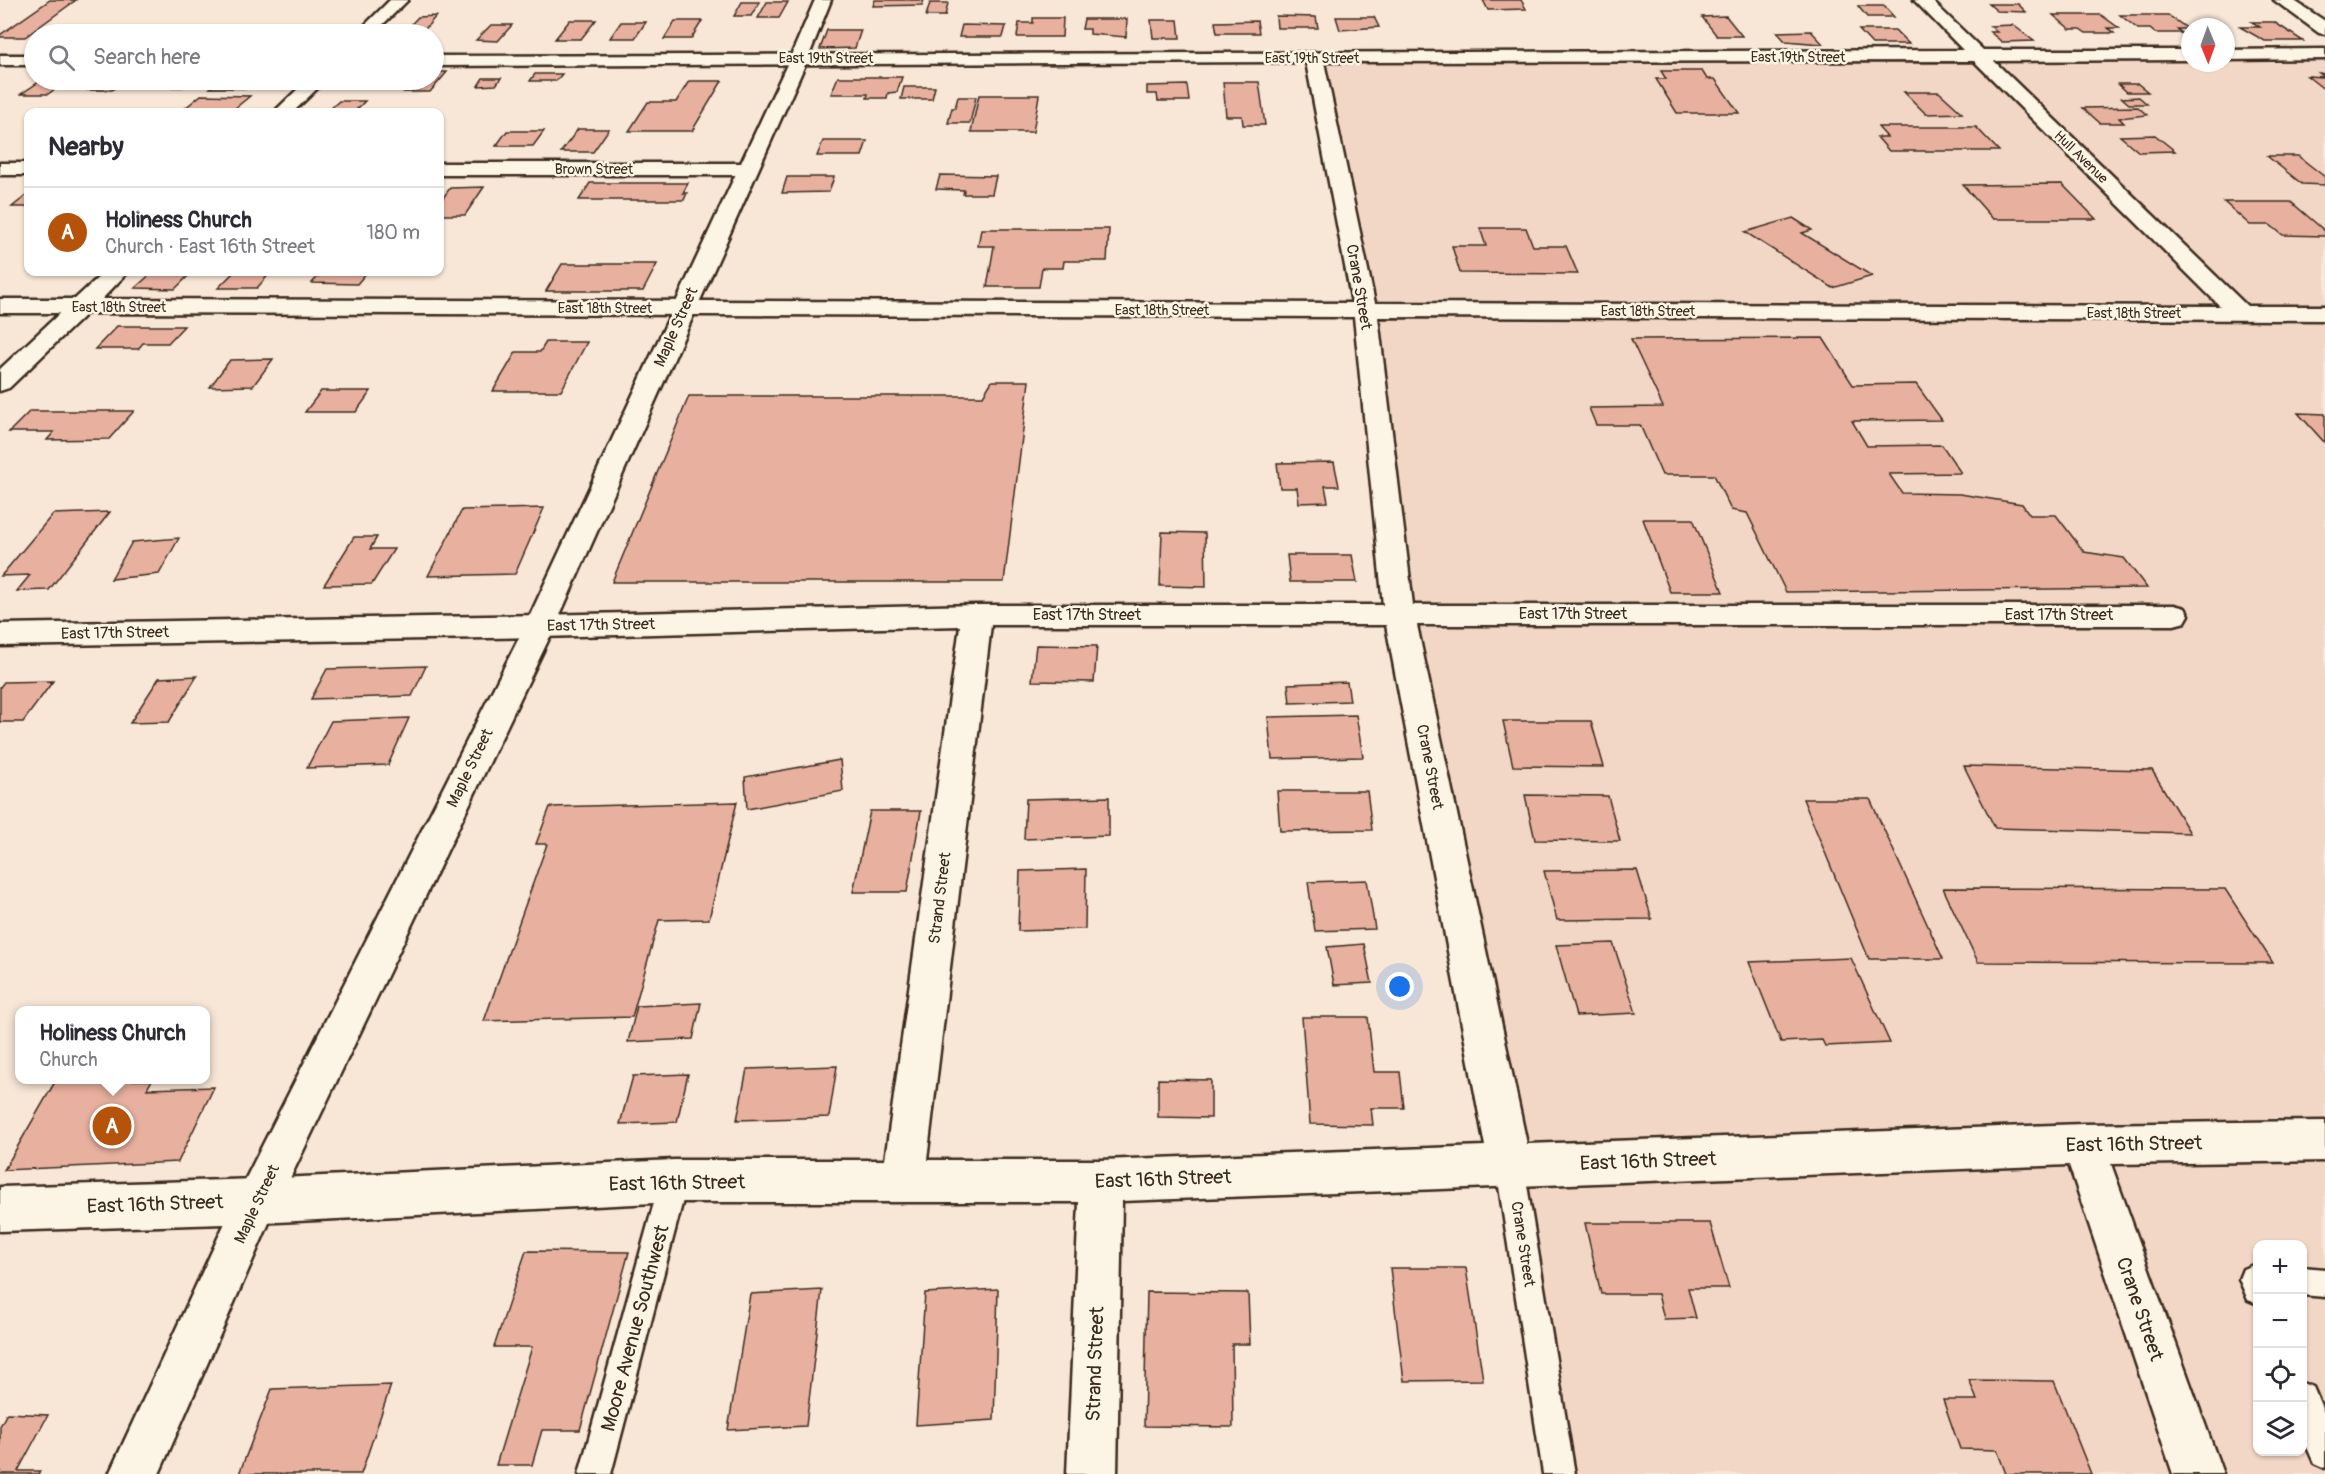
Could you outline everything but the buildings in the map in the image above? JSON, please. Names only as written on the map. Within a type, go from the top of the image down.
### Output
[{"type":"street","points":[[375,24],[400,0]]},
{"type":"street","name":"Maple Street","points":[[134,1474],[257,1202],[540,626],[799,58],[822,0]]},
{"type":"street","name":"Hull Avenue","points":[[1922,0],[2241,313]]},
{"type":"street","points":[[2282,0],[2325,29]]},
{"type":"street","points":[[2235,55],[2325,54]]},
{"type":"street","name":"East 19th Street","points":[[444,61],[2181,55]]},
{"type":"street","name":"Crane Street","points":[[1314,58],[1365,310],[1399,614],[1510,1167]]},
{"type":"street","points":[[0,60],[24,60]]},
{"type":"street","points":[[287,108],[306,90]]},
{"type":"street","points":[[0,169],[24,169]]},
{"type":"street","name":"Brown Street","points":[[444,169],[747,169]]},
{"type":"street","points":[[0,384],[113,276]]},
{"type":"street","name":"East 18th Street","points":[[0,306],[2325,313]]},
{"type":"street","name":"East 17th Street","points":[[0,635],[540,626],[977,615],[2174,615]]},
{"type":"street","name":"Strand Street","points":[[903,1181],[977,615]]},
{"type":"street","name":"East 16th Street","points":[[0,1209],[257,1202],[674,1181],[1101,1181],[2083,1144],[2325,1142]]},
{"type":"street","name":"Crane Street","points":[[2083,1144],[2198,1474]]},
{"type":"street","name":"Strand Street","points":[[1092,1474],[1101,1181]]},
{"type":"lane","name":"Crane Street","points":[[1510,1167],[1560,1474]]},
{"type":"lane","name":"Moore Avenue Southwest","points":[[595,1474],[674,1181]]},
{"type":"lane","points":[[2307,1281],[2325,1282]]},
{"type":"lane","points":[[2304,1402],[2325,1452]]},
{"type":"shaded area","points":[[2325,54],[2325,1474],[1542,1474],[1510,1167],[1365,310],[1314,58],[2181,55],[2181,72],[2235,72],[2235,55]]},
{"type":"place","name":"Holiness Church","points":[[112,1126]]}]
